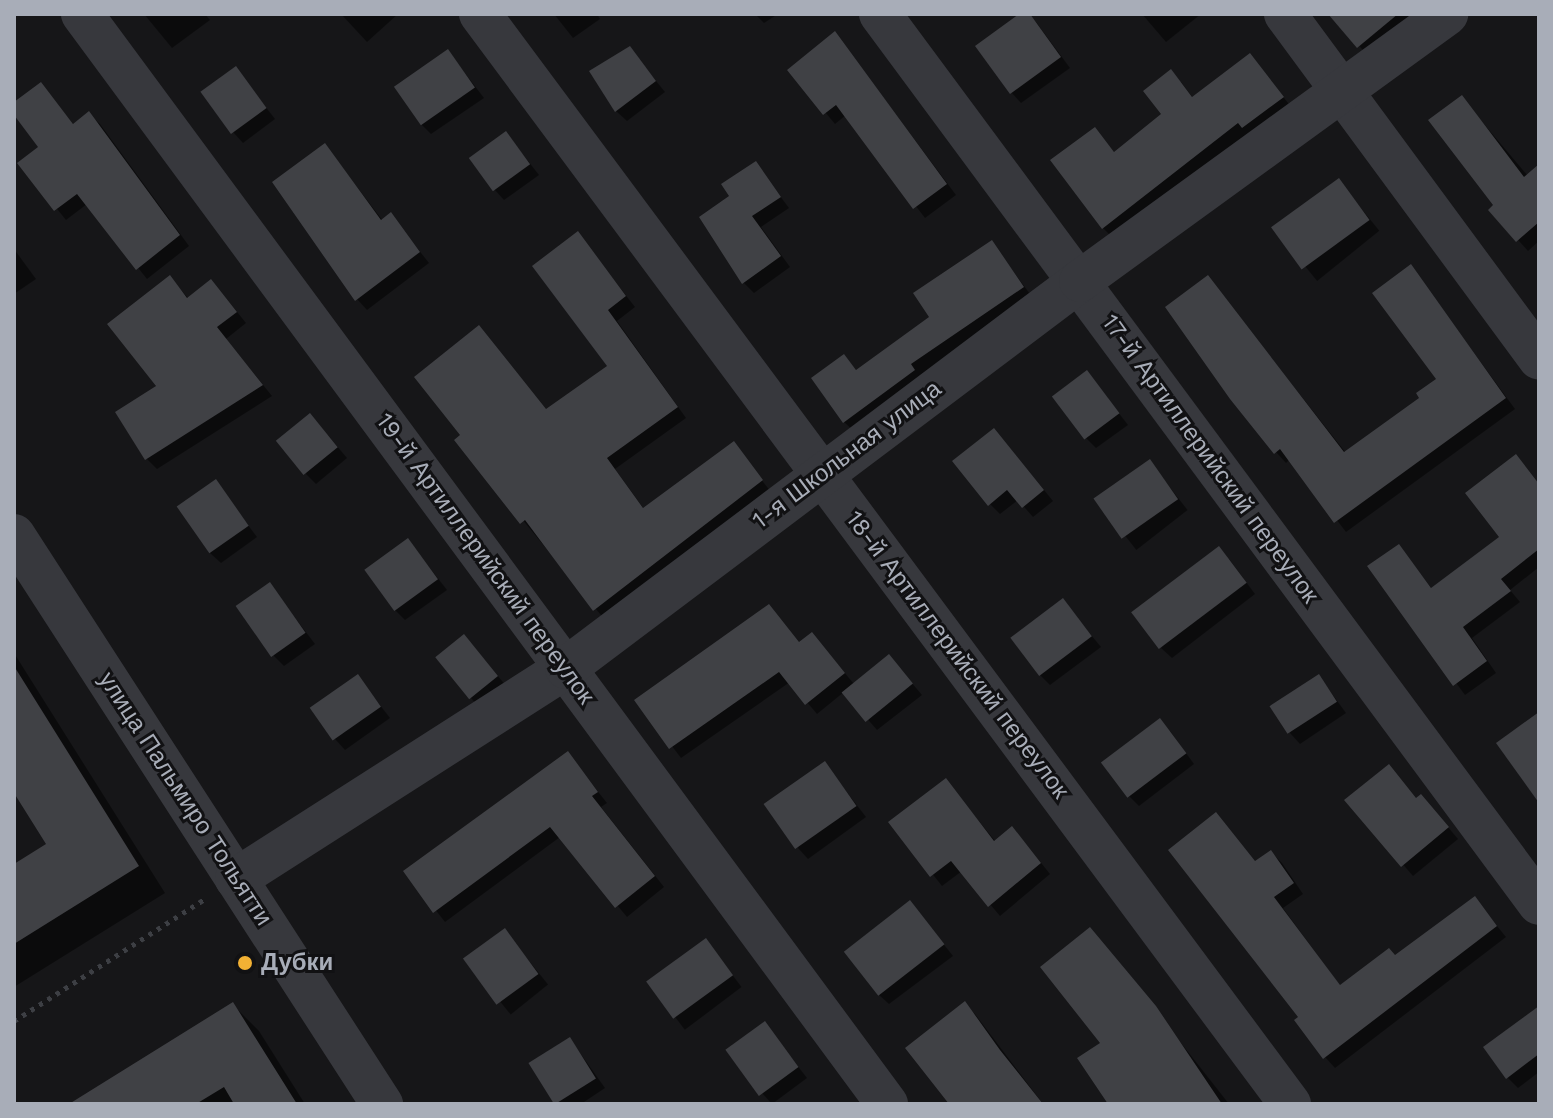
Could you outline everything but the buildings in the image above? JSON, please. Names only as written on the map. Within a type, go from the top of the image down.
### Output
[{"type":"street","name":"19-й Артиллерийский переулок","points":[[82,14],[887,1104]]},
{"type":"street","name":"18-й Артиллерийский переулок","points":[[480,14],[1290,1104]]},
{"type":"street","name":"17-й Артиллерийский переулок","points":[[880,14],[1539,904]]},
{"type":"street","points":[[1285,14],[1539,358]]},
{"type":"street","name":"1-я Школьная улица","points":[[236,879],[566,668],[1080,281],[1447,14]]},
{"type":"street","name":"улица Пальмиро Тольятти","points":[[16,541],[382,1104]]},
{"type":"path","points":[[14,1021],[236,879]]},
{"type":"place","name":"Дубки","points":[[245,963]]}]
